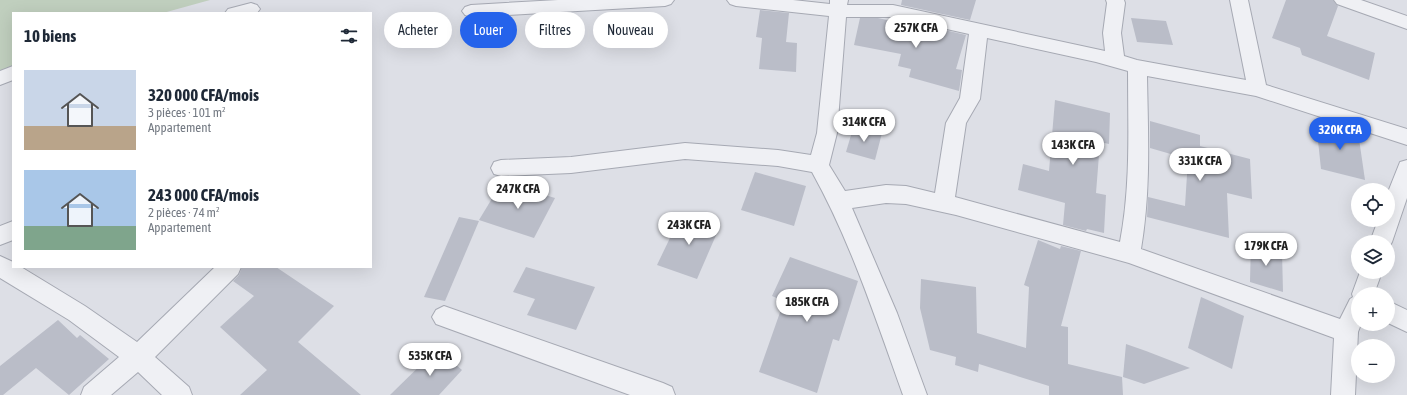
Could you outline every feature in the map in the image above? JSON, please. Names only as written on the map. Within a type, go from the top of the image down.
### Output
[{"type":"street","points":[[471,10],[665,0]]},
{"type":"street","points":[[736,0],[839,5],[893,11],[1096,55],[1137,67],[1257,89],[1407,137]]},
{"type":"street","points":[[1115,0],[1116,3],[1112,33],[1115,61]]},
{"type":"street","points":[[1239,0],[1257,89]]},
{"type":"street","points":[[1343,0],[1407,23]]},
{"type":"street","points":[[839,5],[827,133],[819,165],[839,201],[885,313],[915,395]]},
{"type":"street","points":[[238,12],[252,9]]},
{"type":"street","points":[[944,203],[956,123],[970,99],[979,29]]},
{"type":"street","points":[[1130,254],[1136,214],[1139,157],[1137,67]]},
{"type":"street","points":[[0,78],[12,73]]},
{"type":"street","points":[[501,168],[571,165],[685,151],[778,158],[819,165]]},
{"type":"street","points":[[1383,235],[1407,168]]},
{"type":"street","points":[[839,201],[886,194],[906,195],[944,203],[1130,254],[1346,332]]},
{"type":"street","points":[[0,236],[12,230]]},
{"type":"street","points":[[0,266],[77,313],[138,357],[180,395]]},
{"type":"street","points":[[93,395],[138,357],[229,268]]},
{"type":"street","points":[[1395,315],[1407,321]]},
{"type":"street","points":[[444,317],[663,395]]},
{"type":"street","points":[[1343,395],[1346,332],[1351,321]]},
{"type":"green space","points":[[0,0],[210,0],[167,12],[12,12],[12,75],[0,81]]},
{"type":"building","points":[[902,0],[976,0],[970,20],[901,5]]},
{"type":"building","points":[[1286,0],[1333,0],[1338,6],[1327,36],[1375,53],[1369,80],[1302,55],[1300,48],[1272,38]]},
{"type":"building","points":[[760,10],[789,13],[786,42],[797,43],[796,72],[759,69],[762,38],[756,37]]},
{"type":"building","points":[[860,18],[878,18],[896,22],[897,19],[966,35],[956,69],[962,70],[959,91],[909,77],[911,69],[898,66],[901,54],[854,45]]},
{"type":"building","points":[[1131,18],[1166,21],[1173,45],[1137,42]]},
{"type":"building","points":[[1055,100],[1110,113],[1109,144],[1100,142],[1096,193],[1106,195],[1104,233],[1087,229],[1086,231],[1063,225],[1065,203],[1018,190],[1023,164],[1049,171]]},
{"type":"building","points":[[1150,121],[1200,135],[1200,146],[1250,159],[1252,199],[1227,193],[1229,238],[1147,217],[1148,197],[1185,206],[1188,159],[1150,148]]},
{"type":"building","points":[[1316,122],[1358,132],[1365,180],[1321,169]]},
{"type":"building","points":[[854,125],[882,133],[875,160],[846,152]]},
{"type":"building","points":[[755,172],[806,186],[794,226],[741,210]]},
{"type":"building","points":[[502,182],[555,198],[534,238],[479,220]]},
{"type":"building","points":[[682,213],[720,226],[697,279],[657,265]]},
{"type":"building","points":[[459,217],[479,221],[445,301],[424,297]]},
{"type":"building","points":[[1038,240],[1060,249],[1061,246],[1081,251],[1061,326],[1068,327],[1068,364],[1122,377],[1123,395],[1049,395],[1049,386],[979,364],[978,372],[955,365],[956,357],[930,350],[920,308],[921,279],[976,287],[977,333],[1026,348],[1029,287],[1024,285]]},
{"type":"building","points":[[1251,241],[1282,251],[1283,292],[1250,282]]},
{"type":"building","points":[[790,257],[858,281],[839,341],[833,339],[817,393],[759,372],[784,301],[772,296]]},
{"type":"building","points":[[526,267],[595,287],[576,330],[527,315],[535,299],[513,292]]},
{"type":"building","points":[[242,268],[277,268],[334,306],[298,342],[361,395],[240,395],[267,370],[220,327],[254,296],[233,281],[239,275]]},
{"type":"building","points":[[1201,297],[1244,316],[1232,369],[1188,348]]},
{"type":"building","points":[[58,320],[77,338],[80,335],[109,359],[69,395],[36,368],[3,395],[0,395],[0,366]]},
{"type":"building","points":[[1126,344],[1190,368],[1144,384],[1123,377]]},
{"type":"building","points":[[437,349],[462,370],[439,395],[390,395]]}]
